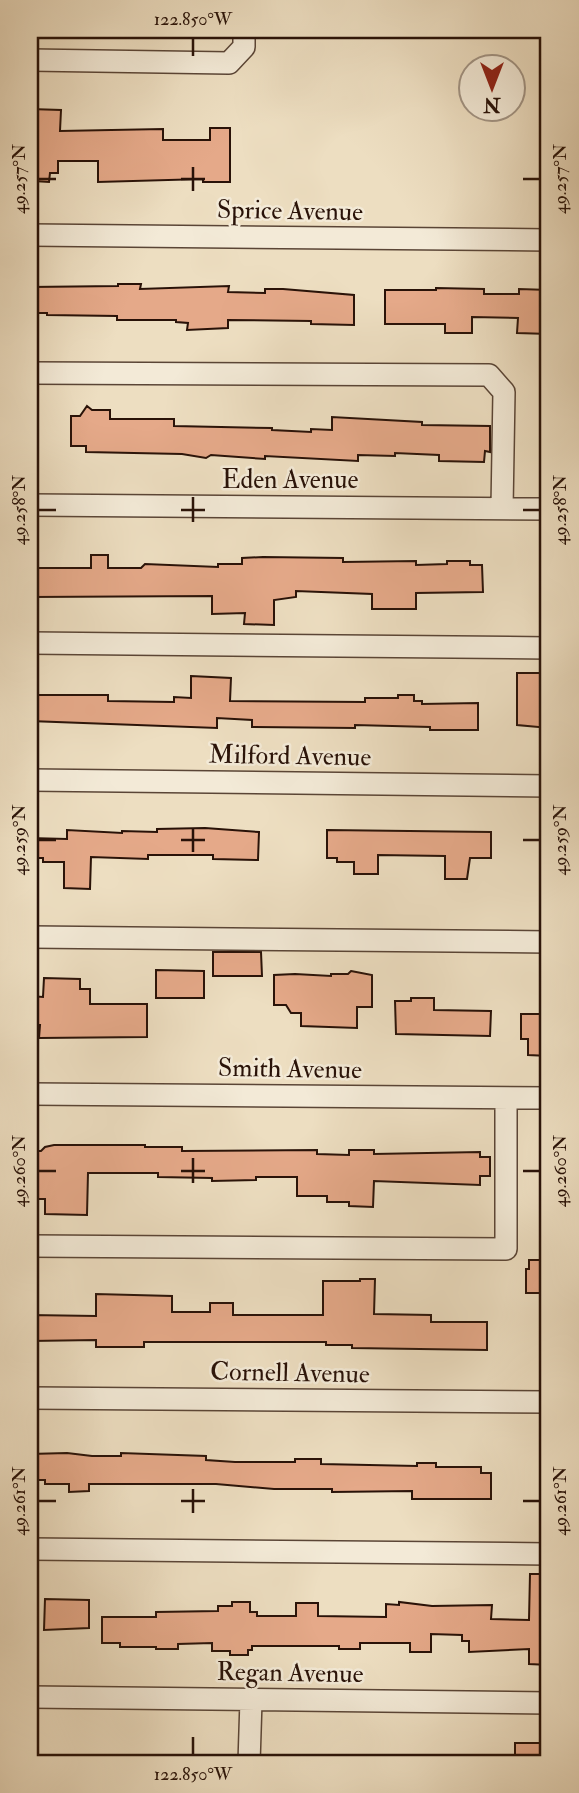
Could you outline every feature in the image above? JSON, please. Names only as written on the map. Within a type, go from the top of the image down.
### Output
[{"type":"street","points":[[30,60],[229,63],[244,47],[244,30]]},
{"type":"street","name":"Sprice Avenue","points":[[30,235],[549,240]]},
{"type":"street","points":[[30,373],[489,376],[504,392],[502,508]]},
{"type":"street","name":"Eden Avenue","points":[[30,505],[549,509]]},
{"type":"street","points":[[30,643],[549,648]]},
{"type":"street","name":"Milford Avenue","points":[[30,780],[549,786]]},
{"type":"street","points":[[30,937],[549,942]]},
{"type":"street","name":"Smith Avenue","points":[[30,1094],[549,1098]]},
{"type":"street","points":[[30,1245],[506,1249],[506,1098]]},
{"type":"street","name":"Cornell Avenue","points":[[30,1398],[549,1402]]},
{"type":"street","points":[[30,1549],[549,1554]]},
{"type":"street","name":"Regan Avenue","points":[[30,1698],[549,1703]]},
{"type":"street","points":[[249,1763],[251,1700]]},
{"type":"building","points":[[30,109],[61,110],[60,131],[163,129],[163,140],[210,140],[210,128],[230,128],[230,182],[203,182],[203,179],[98,182],[98,161],[58,161],[58,173],[50,173],[49,182],[34,181],[35,171],[30,171]]},
{"type":"building","points":[[141,284],[140,289],[229,286],[228,292],[265,293],[265,289],[283,289],[354,295],[354,325],[311,324],[311,321],[228,320],[228,328],[187,330],[188,323],[176,320],[117,320],[117,316],[30,313],[30,287]]},
{"type":"building","points":[[484,289],[484,294],[519,294],[519,289],[549,290],[549,334],[517,333],[518,318],[472,317],[472,333],[445,333],[445,324],[385,324],[385,290]]},
{"type":"building","points":[[87,406],[92,410],[110,410],[110,419],[174,419],[174,426],[272,428],[311,432],[311,429],[332,430],[332,417],[422,422],[422,425],[490,426],[490,452],[485,451],[484,462],[439,461],[439,455],[395,453],[395,456],[358,455],[358,461],[86,452],[86,446],[71,446],[71,416],[80,416]]},
{"type":"building","points":[[91,555],[108,555],[108,568],[141,568],[145,564],[218,567],[218,564],[242,564],[242,558],[263,557],[343,558],[343,562],[416,561],[416,565],[470,561],[470,565],[482,565],[483,592],[416,593],[416,609],[372,609],[372,594],[296,591],[296,597],[274,600],[274,625],[244,624],[245,613],[212,614],[212,596],[30,597],[30,568],[91,568]]},
{"type":"building","points":[[517,673],[547,673],[549,728],[517,725]]},
{"type":"building","points":[[191,676],[231,678],[230,701],[365,702],[365,698],[414,695],[414,701],[422,701],[422,704],[478,703],[478,730],[355,725],[355,728],[252,727],[252,720],[217,718],[217,728],[30,721],[30,695],[108,695],[108,701],[174,702],[174,697],[191,698]]},
{"type":"building","points":[[205,828],[259,832],[258,860],[213,859],[213,855],[148,855],[148,859],[91,857],[90,889],[64,888],[64,862],[43,862],[43,858],[30,858],[30,838],[67,839],[67,830],[122,833]]},
{"type":"building","points":[[327,830],[491,832],[491,858],[470,858],[467,879],[445,879],[445,856],[378,855],[378,874],[354,874],[354,862],[337,862],[337,858],[327,858]]},
{"type":"building","points":[[213,952],[261,952],[262,976],[213,976]]},
{"type":"building","points":[[156,970],[204,971],[204,998],[156,998]]},
{"type":"building","points":[[351,971],[372,975],[372,1007],[357,1007],[357,1028],[301,1026],[301,1013],[291,1013],[286,1005],[274,1005],[274,975],[331,976],[348,974]]},
{"type":"building","points":[[44,978],[80,979],[80,989],[90,989],[90,1004],[147,1004],[147,1037],[39,1038],[40,1025],[30,1025],[30,996],[43,997]]},
{"type":"building","points":[[411,998],[434,998],[434,1010],[491,1011],[490,1036],[396,1034],[395,1001],[411,1001]]},
{"type":"building","points":[[521,1014],[549,1014],[549,1056],[528,1055],[528,1039],[521,1039]]},
{"type":"building","points":[[54,1145],[145,1145],[182,1147],[182,1151],[317,1150],[317,1154],[349,1155],[349,1150],[374,1150],[374,1154],[480,1152],[480,1157],[490,1157],[490,1176],[480,1176],[480,1185],[374,1181],[373,1207],[349,1206],[349,1202],[327,1202],[327,1196],[297,1196],[297,1177],[212,1181],[212,1178],[158,1177],[158,1173],[88,1173],[87,1215],[45,1214],[45,1199],[38,1199],[38,1181],[30,1181],[30,1151],[41,1151]]},
{"type":"building","points":[[529,1260],[549,1260],[549,1293],[526,1293],[526,1269],[529,1269]]},
{"type":"building","points":[[375,1279],[374,1314],[431,1315],[431,1322],[487,1322],[487,1350],[352,1348],[352,1345],[326,1345],[326,1342],[144,1342],[144,1347],[96,1347],[96,1340],[30,1341],[30,1315],[96,1316],[96,1294],[172,1296],[172,1312],[210,1312],[210,1303],[233,1303],[233,1315],[323,1315],[323,1281]]},
{"type":"building","points":[[67,1453],[92,1456],[121,1456],[121,1453],[206,1456],[206,1460],[235,1462],[321,1459],[321,1464],[417,1466],[417,1463],[436,1463],[436,1467],[481,1467],[481,1473],[491,1473],[491,1499],[412,1499],[412,1491],[332,1492],[332,1489],[274,1489],[216,1484],[89,1484],[89,1491],[69,1492],[69,1484],[45,1484],[45,1480],[30,1480],[30,1454]]},
{"type":"building","points":[[530,1574],[549,1574],[549,1665],[529,1664],[529,1649],[469,1652],[469,1641],[462,1641],[462,1635],[431,1634],[431,1652],[410,1652],[410,1643],[360,1643],[360,1649],[339,1649],[339,1646],[252,1646],[248,1655],[230,1655],[230,1651],[212,1651],[212,1643],[178,1644],[178,1649],[156,1649],[102,1643],[102,1617],[156,1617],[156,1612],[218,1611],[218,1606],[232,1606],[232,1602],[250,1602],[250,1612],[257,1612],[257,1616],[296,1616],[296,1603],[318,1603],[318,1616],[386,1617],[386,1604],[399,1605],[399,1602],[432,1606],[492,1605],[491,1619],[529,1620]]},
{"type":"building","points":[[45,1599],[89,1600],[89,1628],[44,1630]]},
{"type":"building","points":[[515,1743],[546,1743],[549,1745],[549,1763],[515,1763]]}]
